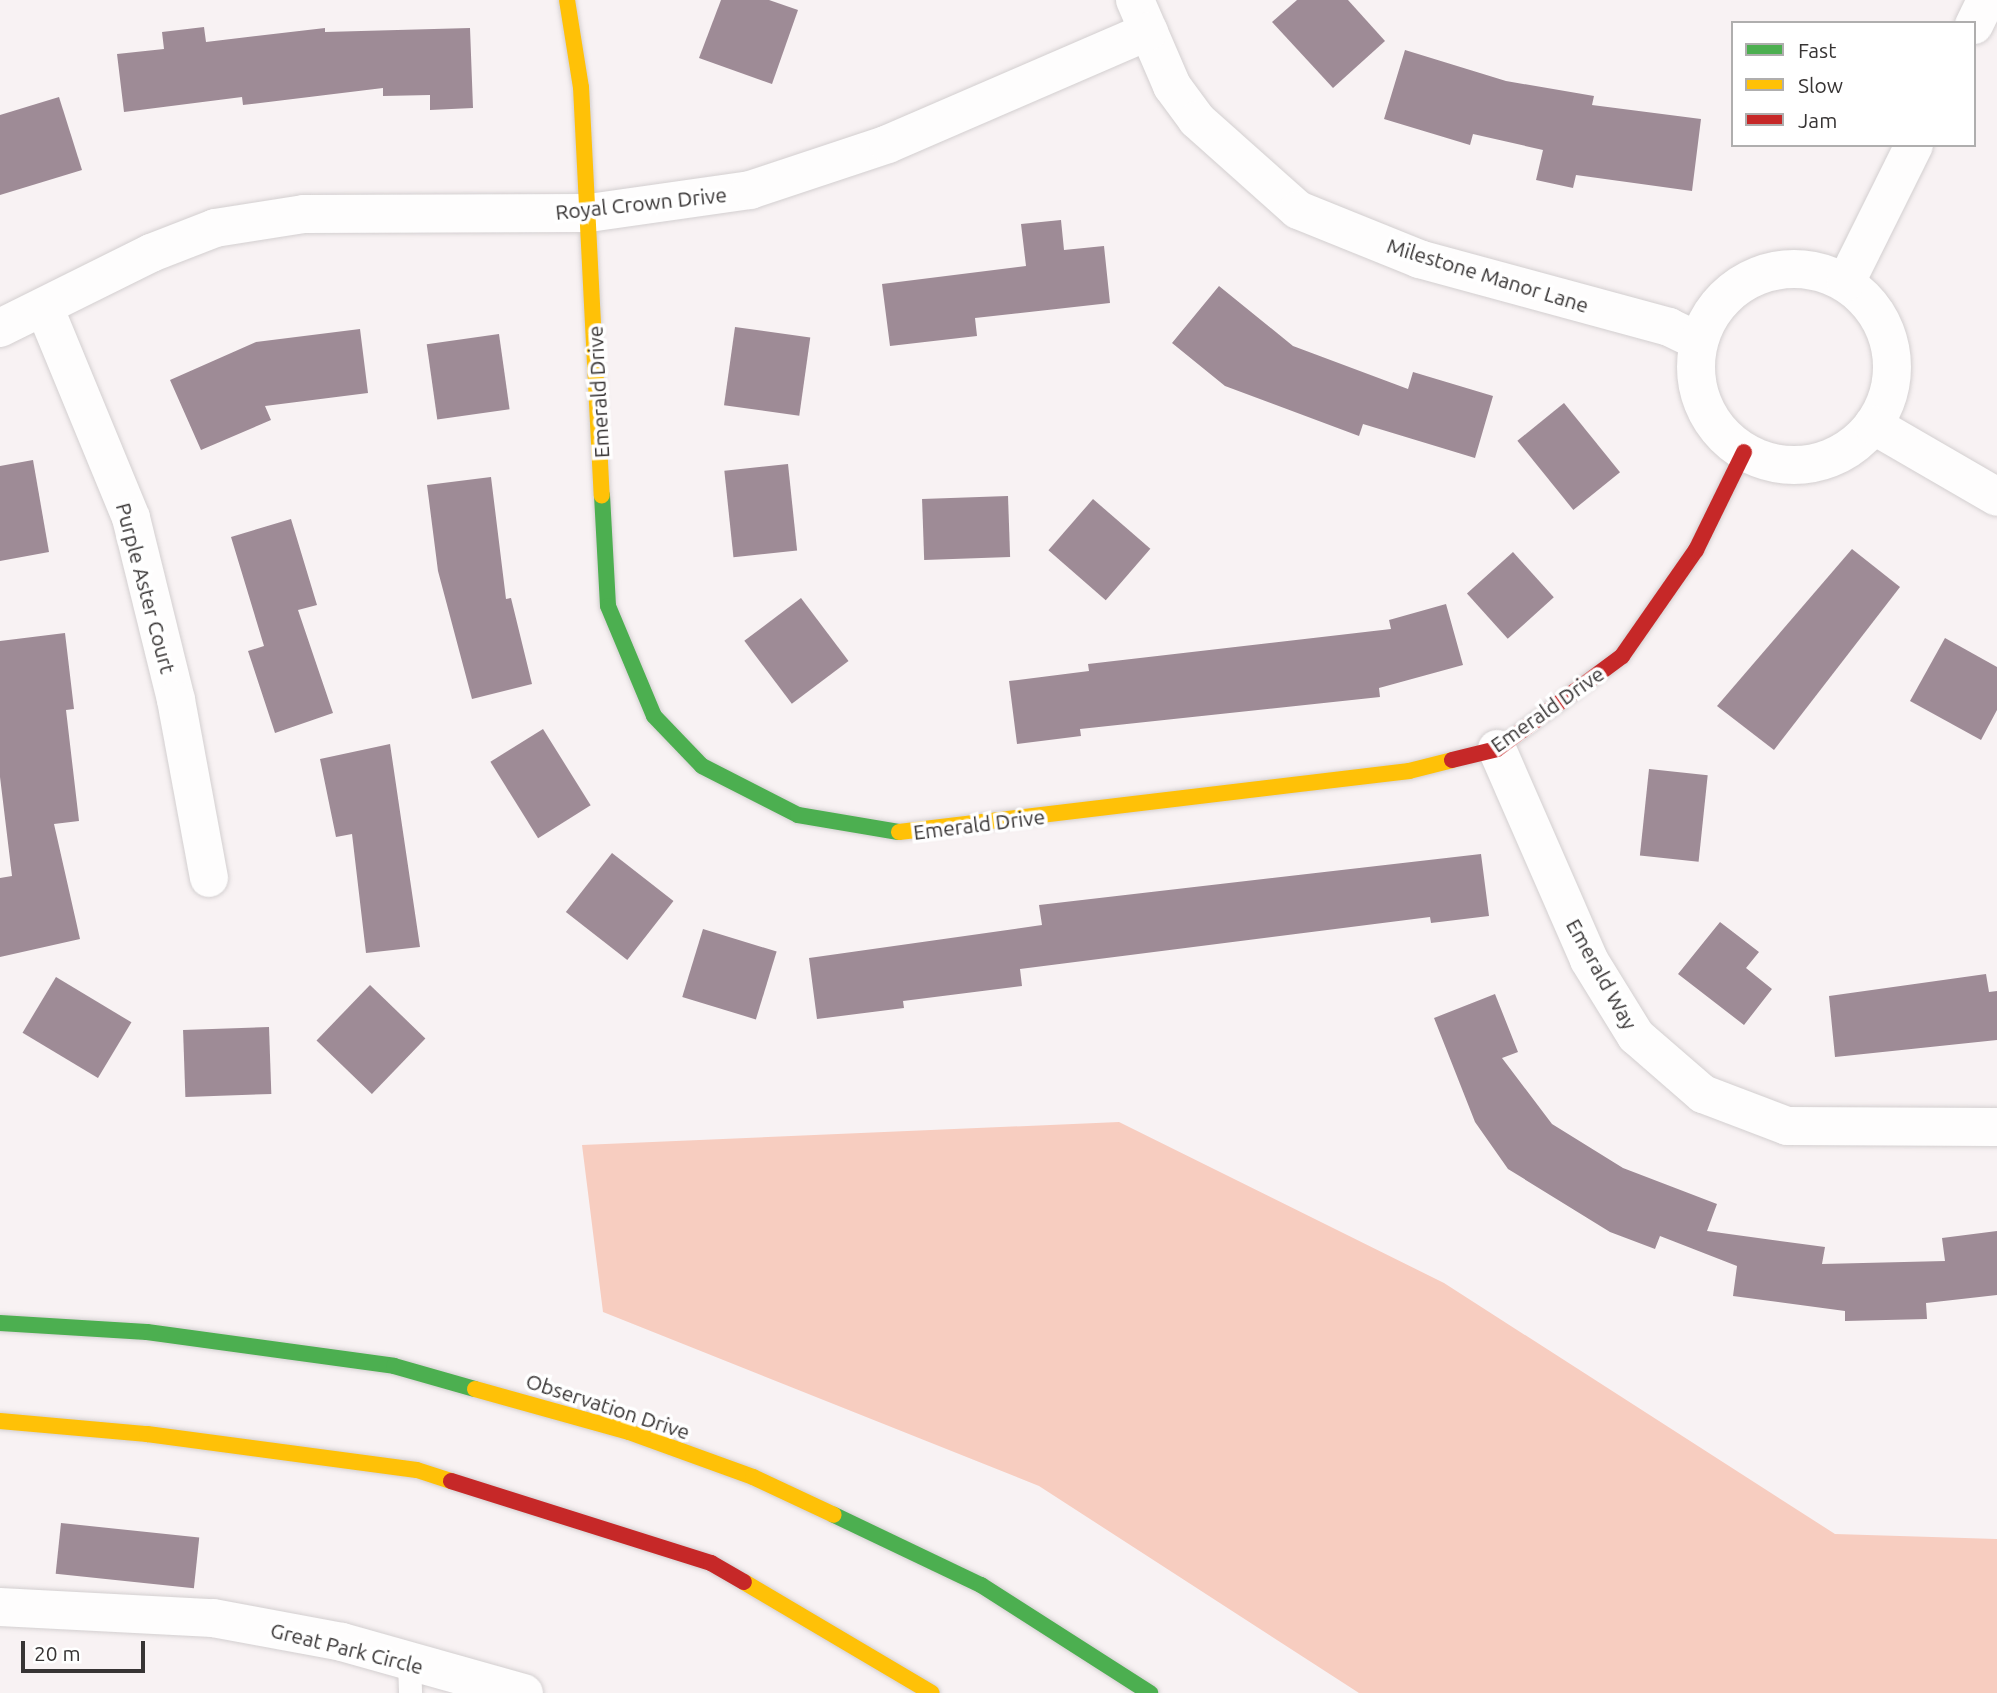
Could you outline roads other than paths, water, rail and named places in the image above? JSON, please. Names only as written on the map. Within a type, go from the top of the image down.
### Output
[{"type":"street","name":"Emerald Drive","points":[[567,0],[581,87],[608,606],[654,716],[702,765],[798,815],[905,833],[1409,771],[1497,749],[1622,656],[1696,550],[1744,452]]},
{"type":"street","points":[[1976,21],[1986,0]]},
{"type":"street","name":"Royal Crown Drive","points":[[0,328],[45,309],[151,253],[215,228],[304,214],[589,213],[750,190],[888,144],[1142,15]]},
{"type":"street","name":"Milestone Manor Lane","points":[[1142,15],[1172,86],[1197,120],[1298,210],[1419,259],[1669,327],[1698,341]]},
{"type":"street","points":[[1846,282],[1913,147]]},
{"type":"street","points":[[1779,269],[1813,270],[1846,282],[1885,327],[1893,361],[1889,395],[1873,425],[1844,452],[1811,463],[1777,464],[1744,452],[1724,436],[1704,408],[1695,375],[1698,341],[1713,310],[1746,280],[1779,269]]},
{"type":"street","name":"Purple Aster Court","points":[[45,309],[131,519],[176,700],[209,878]]},
{"type":"street","points":[[1873,425],[1997,497]]},
{"type":"street","name":"Emerald Way","points":[[1497,749],[1588,960],[1636,1036],[1703,1094],[1787,1126],[1997,1127]]},
{"type":"street","name":"Observation Drive","points":[[0,1323],[160,1333],[394,1366],[629,1432],[752,1476],[981,1585],[1150,1693]]},
{"type":"street","points":[[0,1422],[147,1434],[417,1470],[711,1563],[932,1693]]},
{"type":"street","name":"Great Park Circle","points":[[0,1607],[213,1618],[342,1642],[410,1678],[524,1693]]}]
